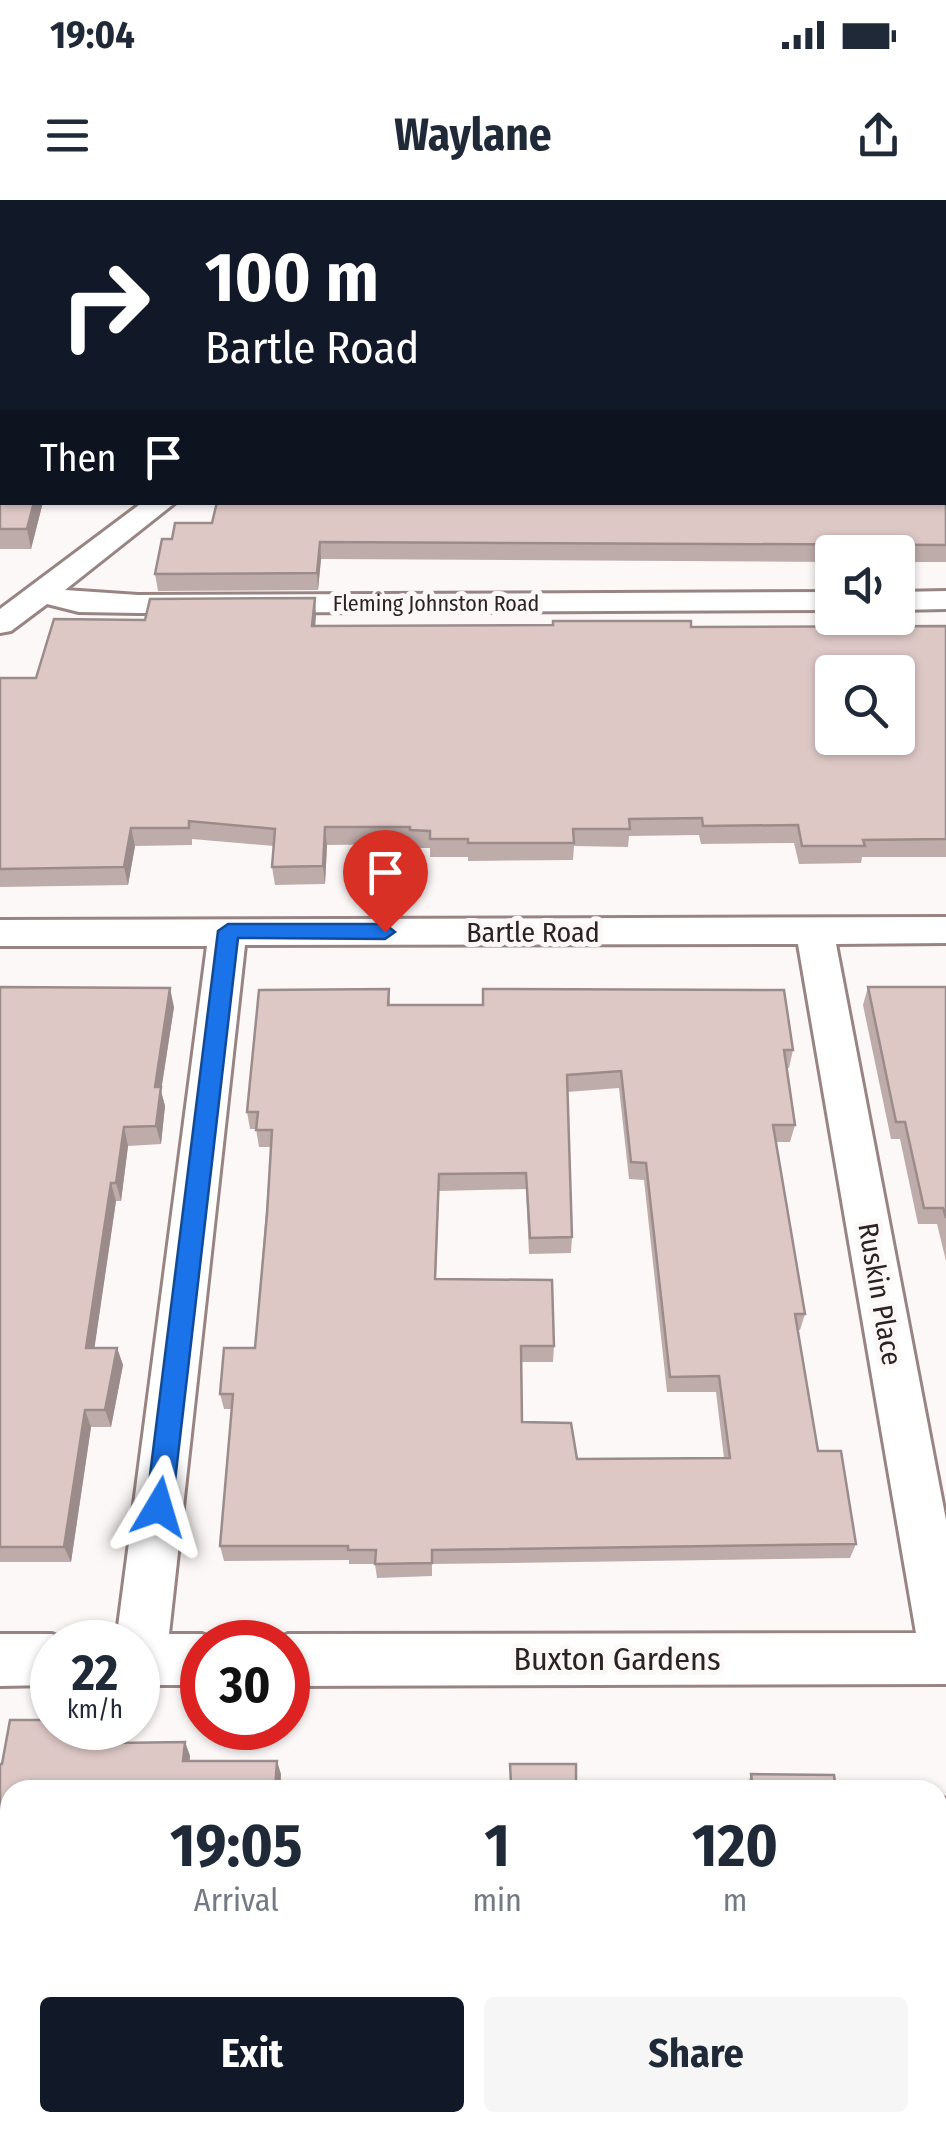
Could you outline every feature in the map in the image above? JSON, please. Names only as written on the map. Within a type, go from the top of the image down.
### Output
[{"type":"street","points":[[0,624],[158,505]]},
{"type":"street","name":"Fleming Johnston Road","points":[[42,593],[79,603],[138,604],[815,601]]},
{"type":"street","points":[[915,601],[946,600]]},
{"type":"street","name":"Bartle Road","points":[[0,933],[946,930]]},
{"type":"street","points":[[144,1620],[228,931]]},
{"type":"street","name":"Ruskin Place","points":[[815,932],[946,1657]]},
{"type":"street","name":"Buxton Gardens","points":[[310,1660],[946,1657]]},
{"type":"street","points":[[0,1660],[30,1660]]},
{"type":"building","points":[[0,505],[33,505],[27,529],[0,529]]},
{"type":"building","points":[[216,505],[946,505],[946,545],[915,545],[915,535],[815,535],[815,544],[320,542],[317,573],[155,574],[162,539],[172,539],[175,523],[212,523]]},
{"type":"building","points":[[315,598],[312,626],[691,621],[691,627],[815,627],[815,635],[915,635],[915,626],[946,626],[946,839],[863,840],[865,846],[802,846],[798,825],[703,826],[702,818],[629,819],[630,829],[573,829],[574,843],[468,843],[468,839],[430,839],[430,831],[410,827],[325,827],[323,866],[272,867],[275,829],[189,821],[189,828],[131,828],[124,867],[0,869],[0,678],[36,678],[54,619],[145,620],[150,599]]},
{"type":"building","points":[[0,987],[170,988],[155,1087],[161,1087],[156,1126],[124,1127],[116,1183],[111,1183],[86,1348],[117,1348],[105,1410],[85,1410],[64,1547],[0,1547]]},
{"type":"building","points":[[868,987],[946,987],[946,1218],[943,1208],[924,1208],[905,1122],[896,1122]]},
{"type":"building","points":[[389,989],[388,1005],[483,1005],[483,989],[784,990],[793,1050],[784,1050],[795,1125],[773,1125],[805,1314],[795,1314],[818,1451],[841,1451],[856,1544],[432,1550],[432,1563],[375,1564],[376,1550],[348,1550],[348,1546],[220,1546],[233,1394],[220,1394],[224,1348],[255,1348],[267,1214],[272,1130],[256,1130],[258,1112],[247,1112],[259,990]],"holes":[[[621,1071],[631,1162],[646,1163],[670,1377],[719,1376],[730,1458],[577,1459],[571,1423],[522,1422],[521,1346],[554,1346],[552,1280],[435,1279],[439,1174],[526,1173],[530,1238],[572,1237],[567,1075]]]},
{"type":"building","points":[[10,1720],[30,1720],[30,1750],[160,1750],[160,1742],[180,1742],[183,1761],[277,1761],[276,1780],[0,1780]]},
{"type":"building","points":[[510,1764],[576,1764],[576,1780],[511,1780]]},
{"type":"building","points":[[751,1774],[834,1775],[835,1780],[752,1780]]},
{"type":"route","points":[[159,1507],[228,931],[385,932]]}]
